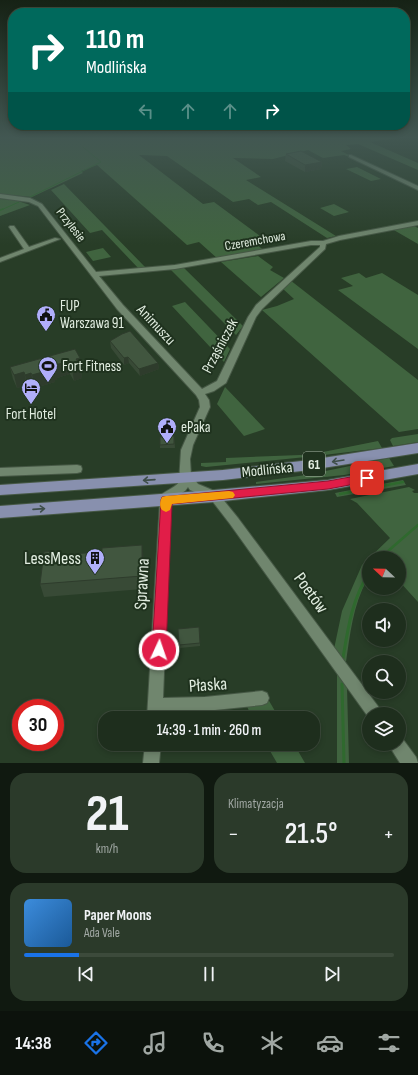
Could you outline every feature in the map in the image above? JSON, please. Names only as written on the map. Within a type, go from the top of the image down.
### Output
[{"type":"main road","name":"Modlińska","points":[[0,490],[186,477],[310,465],[413,450]]},
{"type":"main road","name":"Modlińska","points":[[0,512],[217,496],[328,485],[416,469]]},
{"type":"street","points":[[387,174],[418,188]]},
{"type":"street","name":"Przylesie","points":[[0,196],[30,200],[40,204],[94,274]]},
{"type":"street","name":"Czeremchowa","points":[[94,274],[175,267],[311,243],[323,243],[338,238],[418,223]]},
{"type":"street","points":[[12,227],[28,250]]},
{"type":"street","points":[[0,260],[57,239]]},
{"type":"street","name":"Prząśniczek","points":[[186,477],[186,450],[205,407],[204,400],[200,393],[221,383],[252,317],[259,307],[323,248],[323,243]]},
{"type":"street","name":"Animuszu","points":[[94,274],[120,307],[200,393]]},
{"type":"street","points":[[0,472],[77,469]]},
{"type":"street","name":"Modlińska","points":[[163,500],[182,487],[186,477],[194,487],[206,493],[217,496]]},
{"type":"street","name":"Poetów","points":[[217,496],[370,707]]},
{"type":"street","name":"Sprawna","points":[[155,711],[163,500]]},
{"type":"street","name":"Płaska","points":[[161,711],[205,704],[262,698]]},
{"type":"street","points":[[151,763],[152,751]]},
{"type":"street","points":[[401,751],[410,763]]},
{"type":"green space","points":[[0,174],[82,174],[32,197],[0,194]]},
{"type":"green space","points":[[107,174],[163,174],[203,204],[214,202],[260,236],[249,239],[265,251],[218,259],[199,242],[187,245]]},
{"type":"green space","points":[[192,174],[256,174],[261,177],[246,180],[336,236],[327,238],[271,202],[258,205],[249,199],[233,202]]},
{"type":"green space","points":[[356,174],[370,174],[381,179],[371,181]]},
{"type":"green space","points":[[64,184],[146,268],[139,269],[102,230],[90,233],[51,190]]},
{"type":"green space","points":[[0,199],[15,200],[30,205],[0,216]]},
{"type":"green space","points":[[334,204],[349,212],[334,216],[320,208]]},
{"type":"green space","points":[[414,226],[418,228],[418,244],[392,229]]},
{"type":"green space","points":[[103,248],[111,257],[93,261],[86,252]]},
{"type":"green space","points":[[258,256],[273,267],[270,270],[284,278],[261,297],[221,262]]},
{"type":"green space","points":[[183,267],[243,326],[236,335],[170,269]]},
{"type":"green space","points":[[359,273],[366,278],[382,273],[418,295],[418,349],[338,290],[353,286],[341,278]]},
{"type":"green space","points":[[290,280],[418,380],[418,429],[399,432],[262,310],[294,299],[282,288]]},
{"type":"green space","points":[[185,302],[230,349],[224,362],[172,306]]},
{"type":"green space","points":[[225,387],[265,429],[244,436],[217,404]]},
{"type":"green space","points":[[418,434],[418,442],[393,446],[390,440],[392,438]]},
{"type":"green space","points":[[378,441],[382,448],[324,455],[321,454],[323,452]]},
{"type":"green space","points":[[308,456],[206,467],[201,466],[201,463],[226,462],[226,458]]},
{"type":"green space","points":[[389,458],[394,466],[344,475],[256,484],[256,482],[306,475]]},
{"type":"green space","points":[[403,480],[406,485],[337,497],[335,493]]},
{"type":"green space","points":[[409,487],[415,490],[412,491],[414,493],[418,493],[418,602],[406,589],[406,551],[376,551],[390,538],[357,503],[350,499]]},
{"type":"green space","points":[[362,565],[362,590],[355,610],[346,662],[334,649],[342,611]]},
{"type":"green space","points":[[337,672],[347,687],[349,763],[337,763]]},
{"type":"green space","points":[[268,699],[275,711],[249,711],[246,704]]},
{"type":"green space","points":[[270,751],[298,751],[305,763],[277,763]]},
{"type":"building","points":[[130,331],[158,363],[139,369],[128,357],[124,358],[110,341]]},
{"type":"building","points":[[75,349],[80,358],[76,359],[80,365],[72,368],[68,362],[54,365],[55,367],[52,368],[53,369],[32,375],[31,373],[25,375],[24,372],[14,375],[10,367]]},
{"type":"building","points":[[174,436],[174,444],[160,445],[160,437]]},
{"type":"building","points":[[142,545],[142,576],[40,584],[44,552],[54,551],[54,555],[102,552],[102,548]]},
{"type":"building","points":[[199,627],[200,643],[179,645],[178,629]]},
{"type":"waterway","points":[[30,197],[77,174]]},
{"type":"waterway","points":[[1,210],[19,202]]},
{"type":"waterway","points":[[340,494],[403,482]]},
{"type":"waterway","points":[[388,551],[418,525]]},
{"type":"waterway","points":[[343,658],[349,625],[358,593],[362,585]]},
{"type":"waterway","points":[[342,684],[344,763]]},
{"type":"slow traffic","points":[[166,507],[166,500],[229,495]]},
{"type":"place","name":"FUP Warszawa 91","points":[[46,332]]},
{"type":"place","name":"Fort Fitness","points":[[48,383]]},
{"type":"place","name":"Fort Hotel","points":[[31,405]]},
{"type":"place","name":"ePaka","points":[[167,444]]},
{"type":"place","name":"LessMess","points":[[95,575]]},
{"type":"route","points":[[159,650],[166,500],[328,485],[367,478]]}]
